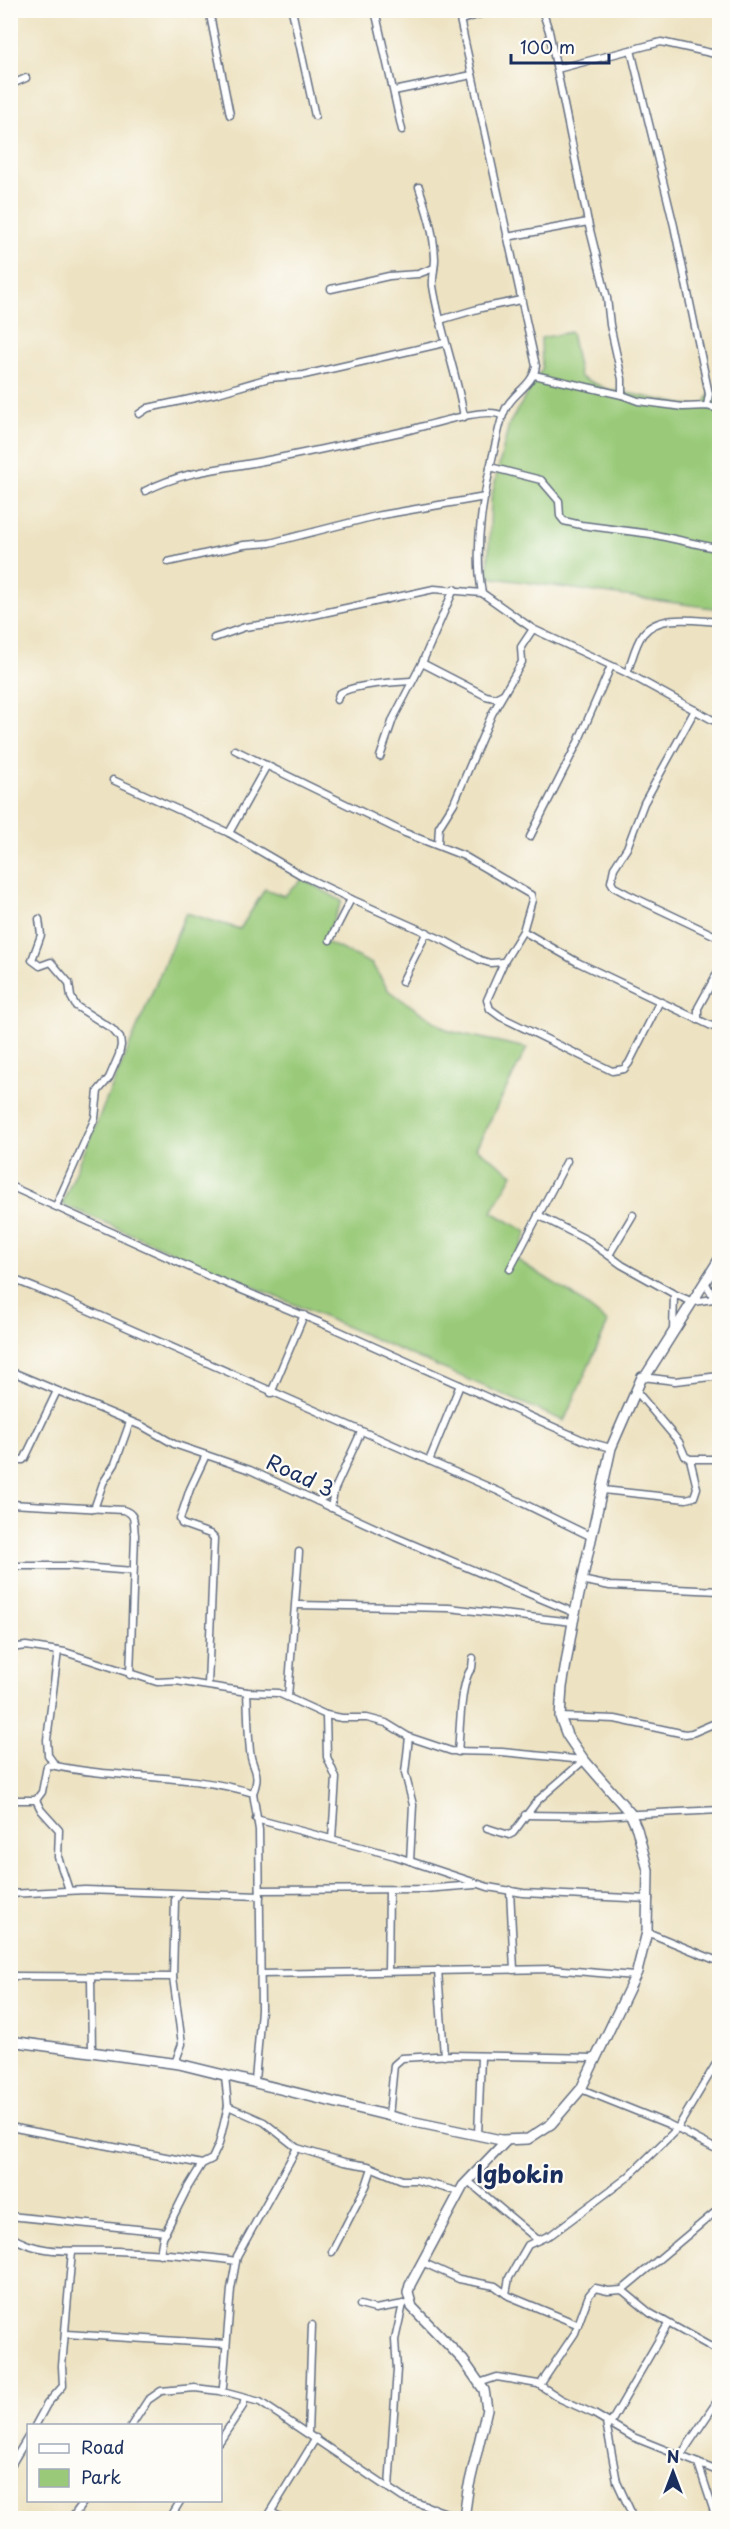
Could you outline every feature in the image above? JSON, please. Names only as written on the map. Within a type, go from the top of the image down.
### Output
[{"type":"main road","points":[[11,2042],[175,2064],[255,2081],[390,2116],[506,2141],[528,2139],[551,2124],[581,2089],[634,1976],[647,1932],[649,1899],[646,1857],[630,1813],[584,1760],[567,1735],[560,1717],[562,1687],[581,1580],[611,1448],[642,1377],[645,1377],[720,1258]]},
{"type":"main road","points":[[462,2518],[487,2409],[486,2396],[464,2360],[406,2302],[410,2285],[459,2193],[506,2141]]},
{"type":"street","points":[[209,10],[230,115]]},
{"type":"street","points":[[292,10],[315,117]]},
{"type":"street","points":[[375,10],[402,130]]},
{"type":"street","points":[[459,10],[536,366],[534,375],[509,403],[502,416],[490,467],[480,533],[482,592]]},
{"type":"street","points":[[460,20],[494,10]]},
{"type":"street","points":[[542,10],[549,31],[588,222],[607,298],[610,325],[622,379],[622,395]]},
{"type":"street","points":[[557,69],[661,42],[718,55],[720,68]]},
{"type":"street","points":[[631,50],[674,226],[709,394],[707,406]]},
{"type":"street","points":[[394,91],[472,75]]},
{"type":"street","points":[[10,85],[27,78]]},
{"type":"street","points":[[419,187],[431,222],[435,267],[432,273],[433,285],[444,343],[460,391],[464,417]]},
{"type":"street","points":[[507,237],[588,222]]},
{"type":"street","points":[[331,289],[390,276],[418,274],[435,267]]},
{"type":"street","points":[[440,320],[481,308],[521,300]]},
{"type":"street","points":[[139,414],[148,408],[218,393],[269,378],[304,375],[444,343]]},
{"type":"street","points":[[534,375],[622,395],[638,401],[720,409]]},
{"type":"street","points":[[144,491],[170,478],[204,469],[261,462],[346,445],[464,417],[493,413],[502,416]]},
{"type":"street","points":[[490,467],[541,480],[559,501],[560,516],[564,521],[651,534],[720,549]]},
{"type":"street","points":[[168,562],[244,545],[270,543],[376,516],[485,497]]},
{"type":"street","points":[[214,638],[245,627],[434,589],[482,592],[533,629],[627,674],[720,724]]},
{"type":"street","points":[[380,757],[393,719],[411,681],[423,663],[454,589]]},
{"type":"street","points":[[627,674],[642,635],[650,628],[666,621],[720,622]]},
{"type":"street","points":[[438,844],[439,827],[451,810],[492,714],[522,662],[521,647],[533,629]]},
{"type":"street","points":[[423,663],[486,696],[495,698],[505,693]]},
{"type":"street","points":[[530,837],[578,742],[611,666]]},
{"type":"street","points":[[337,700],[339,694],[345,690],[411,681]]},
{"type":"street","points":[[694,710],[644,803],[627,848],[614,868],[611,882],[614,887],[627,894],[720,938]]},
{"type":"street","points":[[235,750],[405,833],[438,844],[531,895],[532,900],[523,931],[504,962],[488,997],[490,1009],[501,1017],[559,1043],[612,1071],[624,1069],[629,1063],[658,1003]]},
{"type":"street","points":[[229,833],[267,765]]},
{"type":"street","points":[[113,780],[229,833],[301,874],[351,899],[427,932],[485,962],[504,962]]},
{"type":"street","points":[[720,856],[720,861]]},
{"type":"street","points":[[330,940],[351,899]]},
{"type":"street","points":[[39,919],[41,935],[32,960],[40,966],[54,963],[69,983],[71,997],[76,1006],[112,1029],[120,1038],[121,1044],[109,1078],[98,1092],[95,1118],[56,1206]]},
{"type":"street","points":[[523,931],[577,962],[658,1003],[720,1030]]},
{"type":"street","points":[[402,982],[427,932]]},
{"type":"street","points":[[698,1020],[698,1008],[720,968]]},
{"type":"street","points":[[510,1269],[567,1161]]},
{"type":"street","points":[[10,1186],[213,1278],[585,1440],[611,1448]]},
{"type":"street","points":[[538,1215],[589,1241],[674,1294],[693,1302],[717,1298],[705,1282]]},
{"type":"street","points":[[609,1255],[633,1215]]},
{"type":"street","points":[[10,1278],[58,1297],[429,1461],[592,1537]]},
{"type":"street","points":[[673,1332],[674,1294]]},
{"type":"street","points":[[271,1393],[304,1316]]},
{"type":"street","name":"Road 3","points":[[10,1371],[157,1432],[174,1444],[250,1470],[574,1617]]},
{"type":"street","points":[[642,1377],[675,1381],[720,1376]]},
{"type":"street","points":[[429,1461],[460,1385]]},
{"type":"street","points":[[10,1460],[25,1458],[57,1391]]},
{"type":"street","points":[[637,1392],[679,1442],[685,1456],[690,1459],[720,1459]]},
{"type":"street","points":[[94,1509],[103,1483],[115,1464],[130,1422]]},
{"type":"street","points":[[331,1508],[333,1491],[361,1432]]},
{"type":"street","points":[[206,1455],[190,1489],[180,1520],[182,1524],[210,1534],[214,1538],[208,1685]]},
{"type":"street","points":[[603,1490],[661,1498],[694,1497],[697,1488],[690,1459]]},
{"type":"street","points":[[317,1501],[333,1491]]},
{"type":"street","points":[[10,1504],[123,1510],[132,1513],[135,1535],[130,1675]]},
{"type":"street","points":[[288,1697],[297,1605],[299,1552]]},
{"type":"street","points":[[10,1566],[69,1566],[133,1571]]},
{"type":"street","points":[[581,1580],[609,1586],[720,1591]]},
{"type":"street","points":[[297,1605],[449,1608],[574,1617]]},
{"type":"street","points":[[10,1648],[26,1646],[80,1655],[130,1675],[157,1682],[176,1680],[247,1692],[278,1693],[326,1714],[376,1720],[401,1730],[410,1737],[444,1750],[502,1752],[584,1760]]},
{"type":"street","points":[[55,1766],[48,1755],[47,1740],[58,1651]]},
{"type":"street","points":[[458,1752],[465,1688],[473,1658]]},
{"type":"street","points":[[247,1692],[250,1755],[256,1769],[256,1786],[253,1793],[259,1830],[261,2022],[255,2081]]},
{"type":"street","points":[[326,1714],[327,1756],[336,1778],[332,1839]]},
{"type":"street","points":[[560,1717],[602,1717],[639,1722],[686,1734],[720,1721]]},
{"type":"street","points":[[410,1737],[405,1776],[413,1805],[410,1861]]},
{"type":"street","points":[[487,1828],[508,1835],[513,1833],[537,1801],[584,1760]]},
{"type":"street","points":[[36,1800],[42,1792],[47,1766],[235,1787],[253,1793]]},
{"type":"street","points":[[10,1800],[36,1800]]},
{"type":"street","points":[[36,1800],[41,1810],[59,1830],[57,1857],[69,1890]]},
{"type":"street","points":[[525,1815],[597,1816],[720,1810]]},
{"type":"street","points":[[256,1819],[410,1861],[480,1885],[510,1890],[649,1899]]},
{"type":"street","points":[[10,1894],[69,1890],[169,1893],[177,1897],[480,1885]]},
{"type":"street","points":[[388,1890],[388,1971]]},
{"type":"street","points":[[510,1890],[514,1970]]},
{"type":"street","points":[[175,2064],[182,2038],[173,1977],[177,1897]]},
{"type":"street","points":[[647,1932],[720,1962]]},
{"type":"street","points":[[261,1974],[552,1969],[634,1976]]},
{"type":"street","points":[[438,1970],[444,2056]]},
{"type":"street","points":[[10,1976],[173,1977]]},
{"type":"street","points":[[91,1978],[92,2053]]},
{"type":"street","points":[[390,2116],[397,2061],[402,2058],[444,2056],[595,2058]]},
{"type":"street","points":[[478,2135],[481,2057]]},
{"type":"street","points":[[506,2294],[508,2281],[528,2245],[552,2234],[628,2177],[677,2129],[720,2057]]},
{"type":"street","points":[[10,2127],[202,2164],[208,2162],[215,2154],[228,2106],[225,2076]]},
{"type":"street","points":[[581,2089],[677,2129],[720,2151]]},
{"type":"street","points":[[228,2106],[264,2122],[297,2148],[372,2168],[402,2180],[416,2180],[459,2193]]},
{"type":"street","points":[[223,2387],[236,2261],[297,2148]]},
{"type":"street","points":[[160,2254],[160,2245],[166,2232],[202,2164]]},
{"type":"street","points":[[332,2252],[366,2186],[372,2168]]},
{"type":"street","points":[[468,2181],[538,2240]]},
{"type":"street","points":[[540,2385],[563,2354],[579,2325],[589,2295],[595,2288],[608,2291],[622,2290],[720,2208]]},
{"type":"street","points":[[10,2216],[166,2232]]},
{"type":"street","points":[[10,2236],[35,2249],[160,2254],[236,2261]]},
{"type":"street","points":[[36,2424],[47,2404],[63,2386],[62,2366],[72,2251]]},
{"type":"street","points":[[422,2262],[459,2279],[495,2286],[506,2294],[579,2325]]},
{"type":"street","points":[[495,2286],[508,2281]]},
{"type":"street","points":[[622,2290],[668,2324],[720,2352]]},
{"type":"street","points":[[360,2305],[375,2309],[406,2302],[395,2340],[397,2369],[389,2487]]},
{"type":"street","points":[[632,2518],[617,2482],[608,2423],[668,2324]]},
{"type":"street","points":[[308,2433],[312,2325]]},
{"type":"street","points":[[66,2334],[226,2344]]},
{"type":"street","points":[[479,2383],[497,2377],[540,2385],[561,2400],[633,2437],[720,2472]]},
{"type":"street","points":[[132,2424],[148,2400],[161,2391],[195,2388],[219,2391],[260,2402],[404,2498],[462,2518]]},
{"type":"street","points":[[681,2455],[720,2397]]},
{"type":"street","points":[[222,2438],[243,2406],[245,2398]]},
{"type":"street","points":[[10,2466],[27,2438]]},
{"type":"street","points":[[282,2518],[269,2515],[316,2438]]},
{"type":"street","points":[[698,2463],[716,2518]]},
{"type":"street","points":[[72,2518],[84,2502]]},
{"type":"street","points":[[170,2518],[181,2502]]},
{"type":"street","points":[[428,2518],[434,2508]]},
{"type":"green space","points":[[571,332],[580,377],[607,389],[701,408],[713,390],[719,390],[719,609],[488,577],[491,499],[509,424],[542,369],[541,338]]},
{"type":"green space","points":[[303,879],[342,901],[324,941],[372,964],[389,991],[449,1031],[527,1048],[476,1148],[513,1174],[492,1212],[527,1232],[516,1259],[573,1295],[608,1323],[564,1421],[62,1204],[186,913],[240,929],[265,889],[284,896]]},
{"type":"district","name":"Igbokin","points":[[520,2175]]}]
